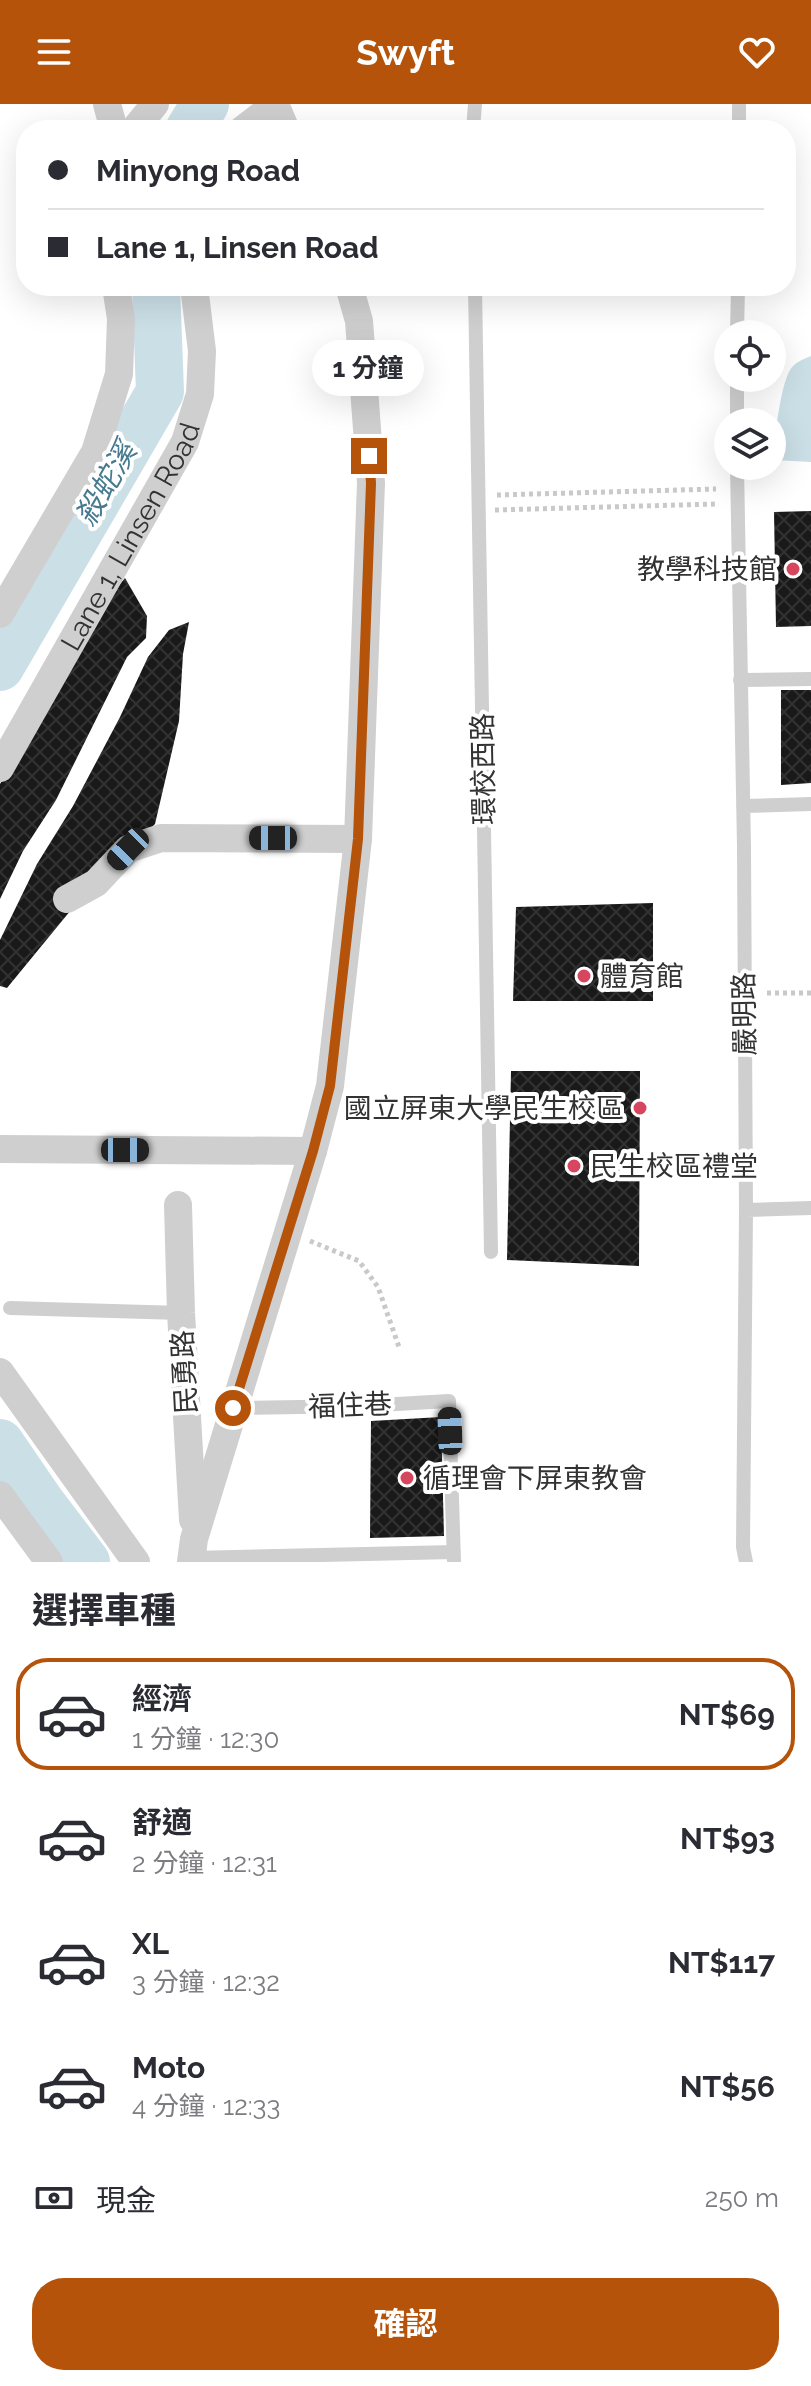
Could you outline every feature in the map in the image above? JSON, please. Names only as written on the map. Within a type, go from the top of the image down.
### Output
[{"type":"street","points":[[142,120],[155,104]]},
{"type":"street","points":[[255,120],[276,104]]},
{"type":"street","points":[[0,614],[95,452],[119,374],[121,319],[118,296]]},
{"type":"street","name":"Lane 1, Linsen Road","points":[[0,768],[185,442],[200,394],[202,351],[195,296]]},
{"type":"street","points":[[192,1553],[330,1086],[358,839],[371,483],[359,321],[352,296]]},
{"type":"street","points":[[67,899],[96,883],[128,849],[161,838],[358,839]]},
{"type":"street","points":[[0,1149],[313,1151]]},
{"type":"street","name":"民勇路","points":[[178,1205],[192,1553]]},
{"type":"street","points":[[0,1372],[136,1562]]},
{"type":"street","points":[[0,1495],[49,1562]]},
{"type":"lane","name":"環校西路","points":[[475,296],[491,1252]]},
{"type":"lane","points":[[737,320],[738,296]]},
{"type":"lane","name":"嚴明路","points":[[737,480],[743,806],[746,1210],[743,1547],[746,1562]]},
{"type":"lane","points":[[740,680],[811,679]]},
{"type":"lane","points":[[743,806],[811,804]]},
{"type":"lane","points":[[746,1210],[811,1208]]},
{"type":"lane","points":[[10,1308],[181,1313]]},
{"type":"lane","name":"福住巷","points":[[233,1408],[449,1401],[454,1557]]},
{"type":"lane","points":[[192,1553],[454,1557]]},
{"type":"path","points":[[478,503],[716,489]]},
{"type":"path","points":[[478,503],[716,504]]},
{"type":"path","points":[[767,993],[811,993]]},
{"type":"path","points":[[287,1232],[359,1261],[378,1287],[399,1347]]},
{"type":"shaded area","points":[[811,356],[811,462],[786,461],[786,408],[779,408],[782,392],[786,392],[786,378],[794,365]]},
{"type":"building","name":"教學科技館","points":[[811,511],[811,626],[776,627],[774,512]]},
{"type":"building","points":[[125,578],[147,616],[146,638],[127,657],[56,800],[23,851],[0,899],[0,784],[103,605]]},
{"type":"building","points":[[189,622],[183,654],[179,721],[155,824],[80,899],[7,988],[0,986],[0,940],[37,864],[73,806],[148,657],[169,630]]},
{"type":"building","points":[[781,690],[811,690],[811,783],[781,785]]},
{"type":"building","name":"體育館","points":[[653,903],[653,1001],[513,1001],[516,907]]},
{"type":"building","name":"民生校區禮堂","points":[[511,1071],[640,1071],[639,1266],[507,1260]]},
{"type":"building","name":"循理會下屏東教會","points":[[441,1417],[444,1536],[370,1538],[371,1421]]},
{"type":"waterway","name":"殺蛇溪","points":[[195,120],[205,104]]},
{"type":"waterway","name":"殺蛇溪","points":[[0,667],[160,392],[156,296]]},
{"type":"waterway","name":"殺蛇溪","points":[[0,1443],[86,1562]]},
{"type":"place","name":"教學科技館","points":[[793,569]]},
{"type":"place","name":"體育館","points":[[584,976]]},
{"type":"place","name":"國立屏東大學民生校區","points":[[640,1108]]},
{"type":"place","name":"民生校區禮堂","points":[[574,1166]]},
{"type":"place","name":"循理會下屏東教會","points":[[407,1478]]},
{"type":"route","points":[[233,1408],[313,1151],[330,1086],[358,839],[371,483],[369,456]]}]
